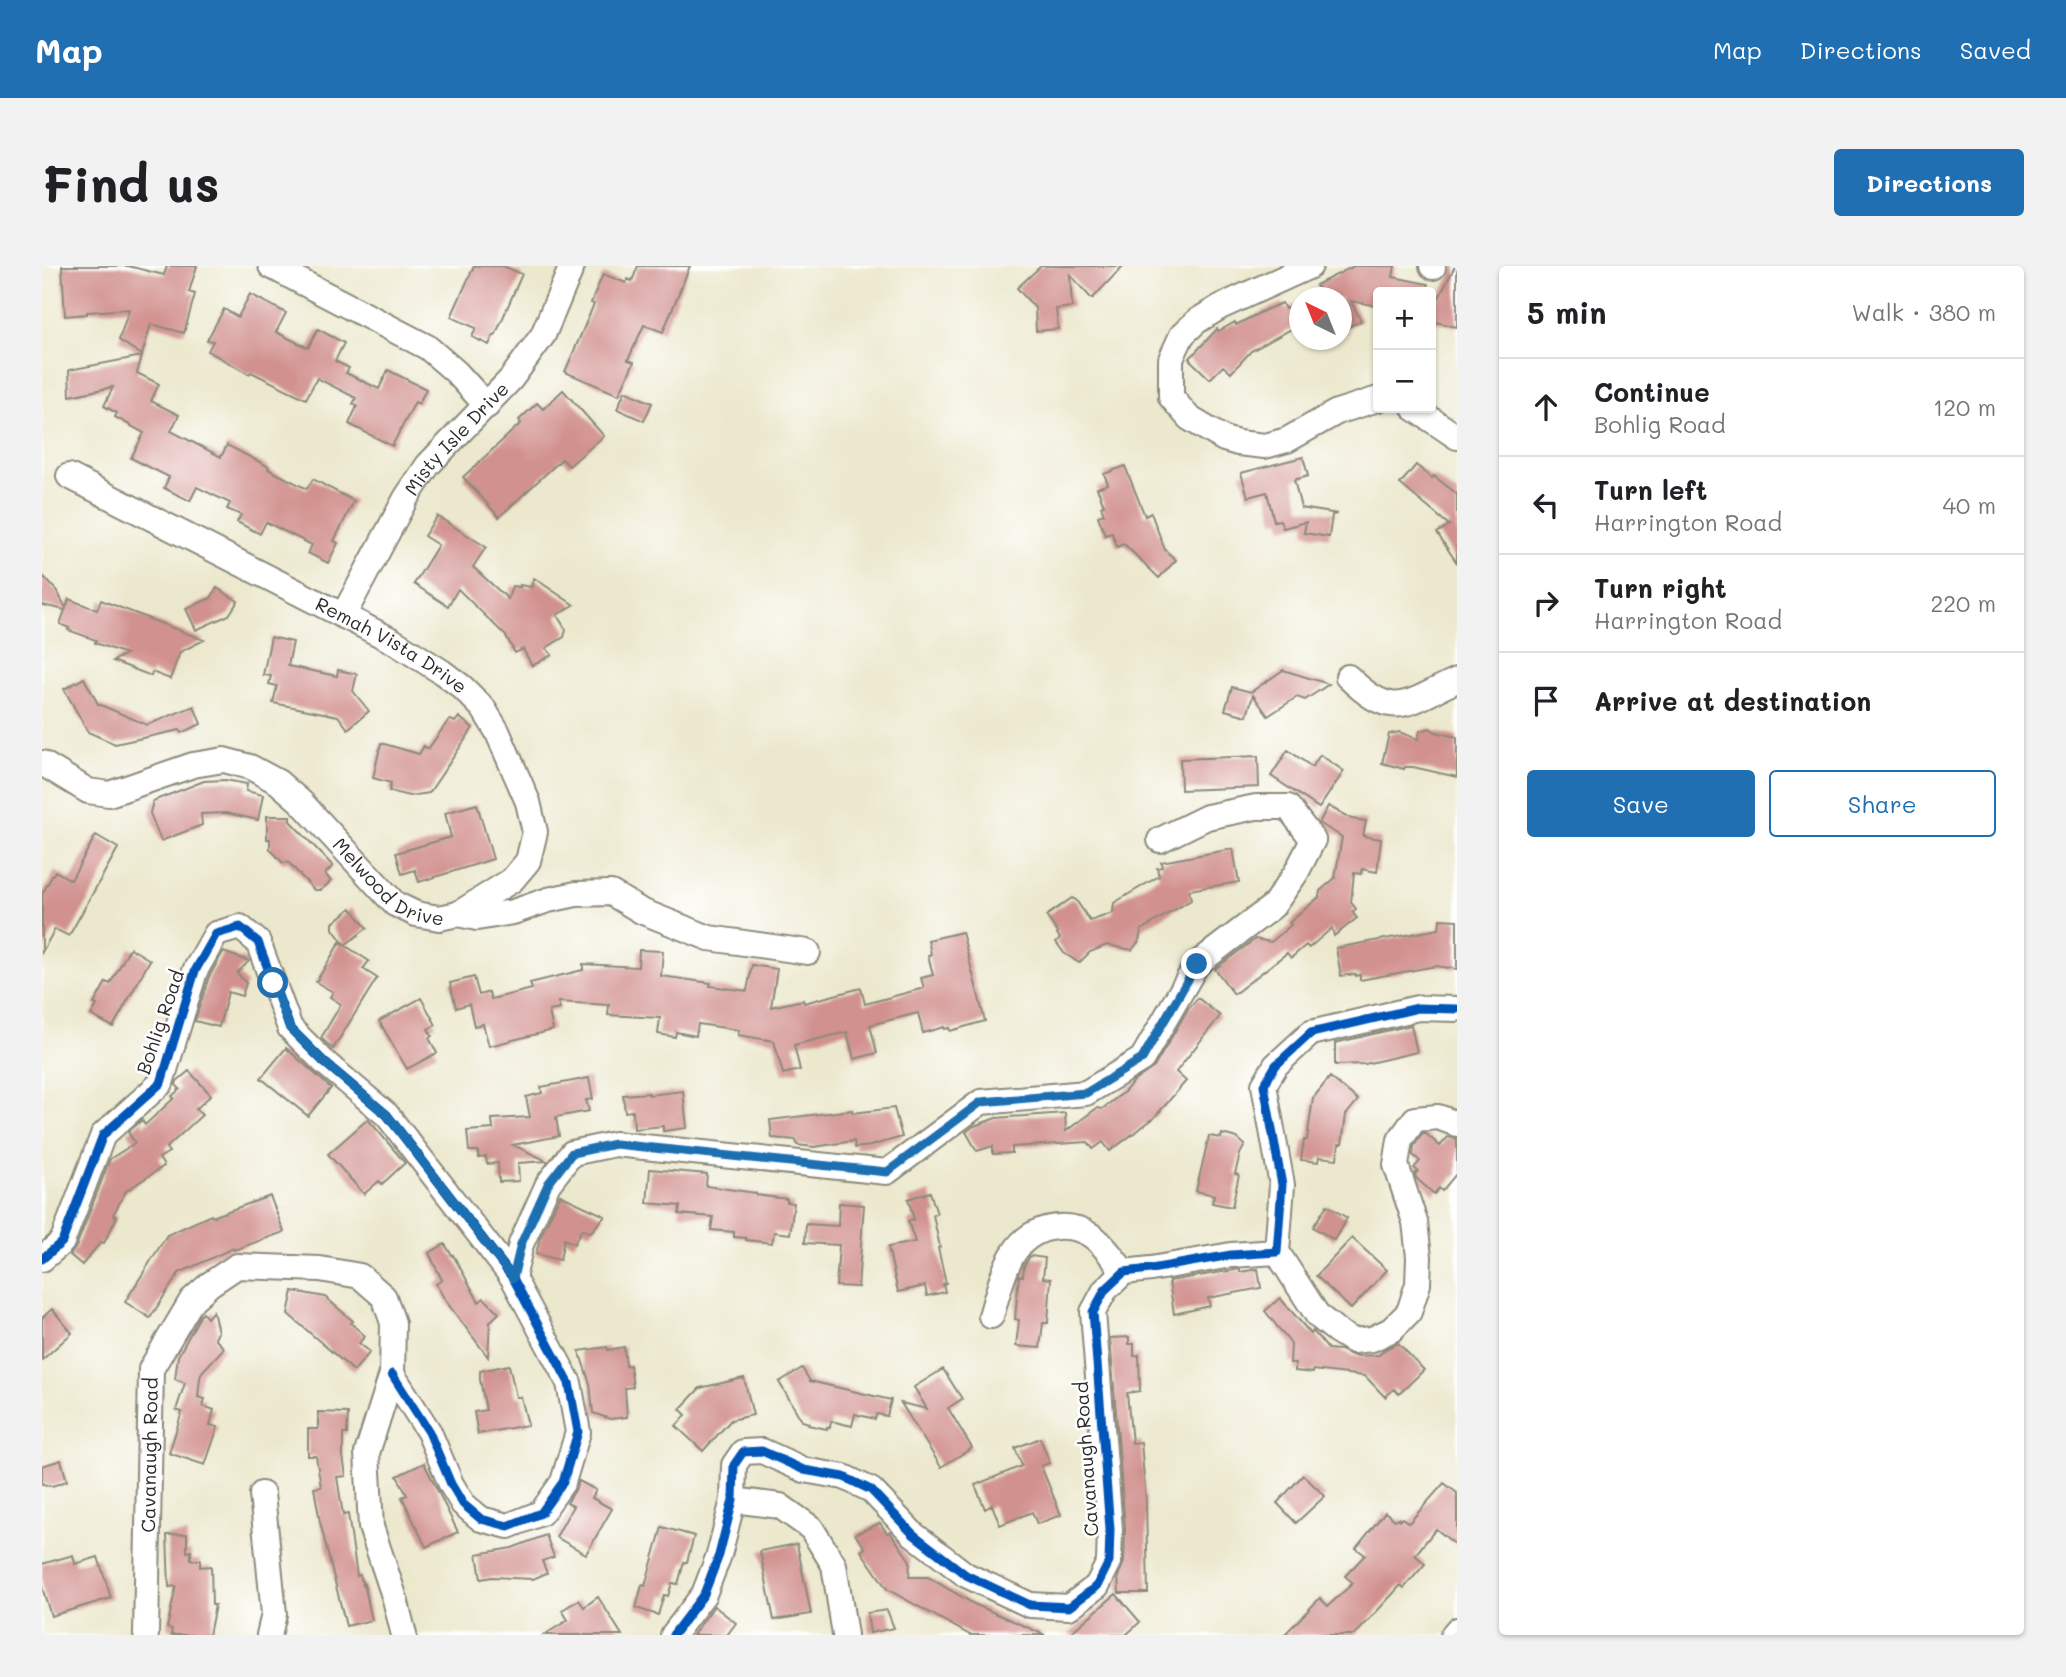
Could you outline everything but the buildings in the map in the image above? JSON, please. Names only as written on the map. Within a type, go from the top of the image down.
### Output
[{"type":"street","points":[[271,266],[427,347],[456,372],[487,406]]},
{"type":"street","name":"Misty Isle Drive","points":[[343,616],[406,498],[428,465],[511,379],[543,335],[572,266]]},
{"type":"street","points":[[1310,266],[1220,307],[1197,321],[1182,335],[1171,359],[1171,397],[1189,418],[1224,439],[1265,446],[1287,440],[1337,412],[1373,400]]},
{"type":"street","points":[[1421,413],[1457,437]]},
{"type":"street","name":"Remah Vista Drive","points":[[69,476],[393,641],[442,672],[483,708],[497,732],[528,802],[536,832],[528,861],[512,880],[458,914]]},
{"type":"street","points":[[1348,677],[1361,690],[1379,701],[1399,705],[1418,700],[1457,680]]},
{"type":"street","name":"Melwood Drive","points":[[42,763],[88,791],[109,794],[193,765],[224,760],[250,767],[278,782],[301,802],[395,904],[416,914],[439,918],[458,914],[477,918],[513,912],[576,894],[611,892],[641,911],[709,938],[808,952]]},
{"type":"street","points":[[513,1278],[521,1244],[548,1184],[572,1153],[615,1144],[887,1172],[981,1102],[1086,1093],[1142,1059],[1197,964],[1273,906],[1296,873],[1313,840],[1288,807],[1256,807],[1207,817],[1160,840]]},
{"type":"street","name":"Bohlig Road","points":[[42,1259],[62,1242],[103,1135],[161,1083],[195,971],[216,934],[240,927],[258,942],[290,1028],[324,1062],[387,1115],[513,1278],[569,1383],[578,1432],[563,1482],[541,1513],[508,1526],[481,1519],[463,1504],[429,1432],[392,1374]]},
{"type":"street","points":[[1457,1009],[1418,1008],[1311,1033],[1276,1065],[1264,1085],[1282,1185],[1277,1252],[1318,1316],[1353,1341],[1372,1339],[1391,1330],[1409,1312],[1418,1284],[1416,1222],[1396,1165],[1400,1140],[1415,1119],[1438,1117],[1457,1124]]},
{"type":"street","points":[[991,1316],[1009,1261],[1019,1244],[1037,1231],[1061,1226],[1080,1229],[1094,1237],[1124,1272],[1231,1255],[1277,1252]]},
{"type":"street","name":"Cavanaugh Road","points":[[146,1635],[151,1369],[192,1300],[209,1284],[237,1266],[320,1269],[360,1276],[384,1297],[393,1324],[392,1374],[366,1453],[371,1527],[404,1635]]},
{"type":"street","name":"Cavanaugh Road","points":[[673,1635],[704,1594],[719,1555],[733,1500],[734,1465],[743,1452],[762,1451],[804,1470],[844,1477],[871,1490],[913,1534],[966,1576],[1030,1605],[1069,1608],[1097,1586],[1109,1562],[1110,1529],[1093,1312],[1105,1290],[1124,1272]]},
{"type":"street","points":[[262,1494],[274,1614],[269,1635]]},
{"type":"street","points":[[733,1500],[780,1506],[811,1528],[834,1565],[845,1635]]},
{"type":"street","points":[[1453,1635],[1457,1630]]},
{"type":"cycle path","points":[[42,1259],[62,1242],[103,1135],[161,1083],[195,971],[216,934],[240,927],[258,942],[290,1028],[324,1062],[387,1115],[513,1278],[569,1383],[578,1432],[563,1482],[541,1513],[508,1526],[481,1519],[463,1504],[451,1484],[429,1432],[392,1374]]},
{"type":"cycle path","points":[[673,1635],[704,1594],[719,1555],[733,1500],[734,1465],[743,1452],[762,1451],[804,1470],[844,1477],[871,1490],[913,1534],[966,1575],[1030,1605],[1069,1607],[1097,1586],[1109,1562],[1110,1529],[1093,1312],[1105,1290],[1124,1272],[1231,1255],[1277,1252],[1282,1185],[1264,1085],[1276,1065],[1311,1033],[1418,1008],[1457,1009]]},
{"type":"route","points":[[273,983],[290,1028],[324,1062],[387,1115],[513,1278],[521,1244],[548,1184],[572,1153],[615,1144],[887,1172],[981,1102],[1086,1093],[1142,1059],[1197,964]]}]
